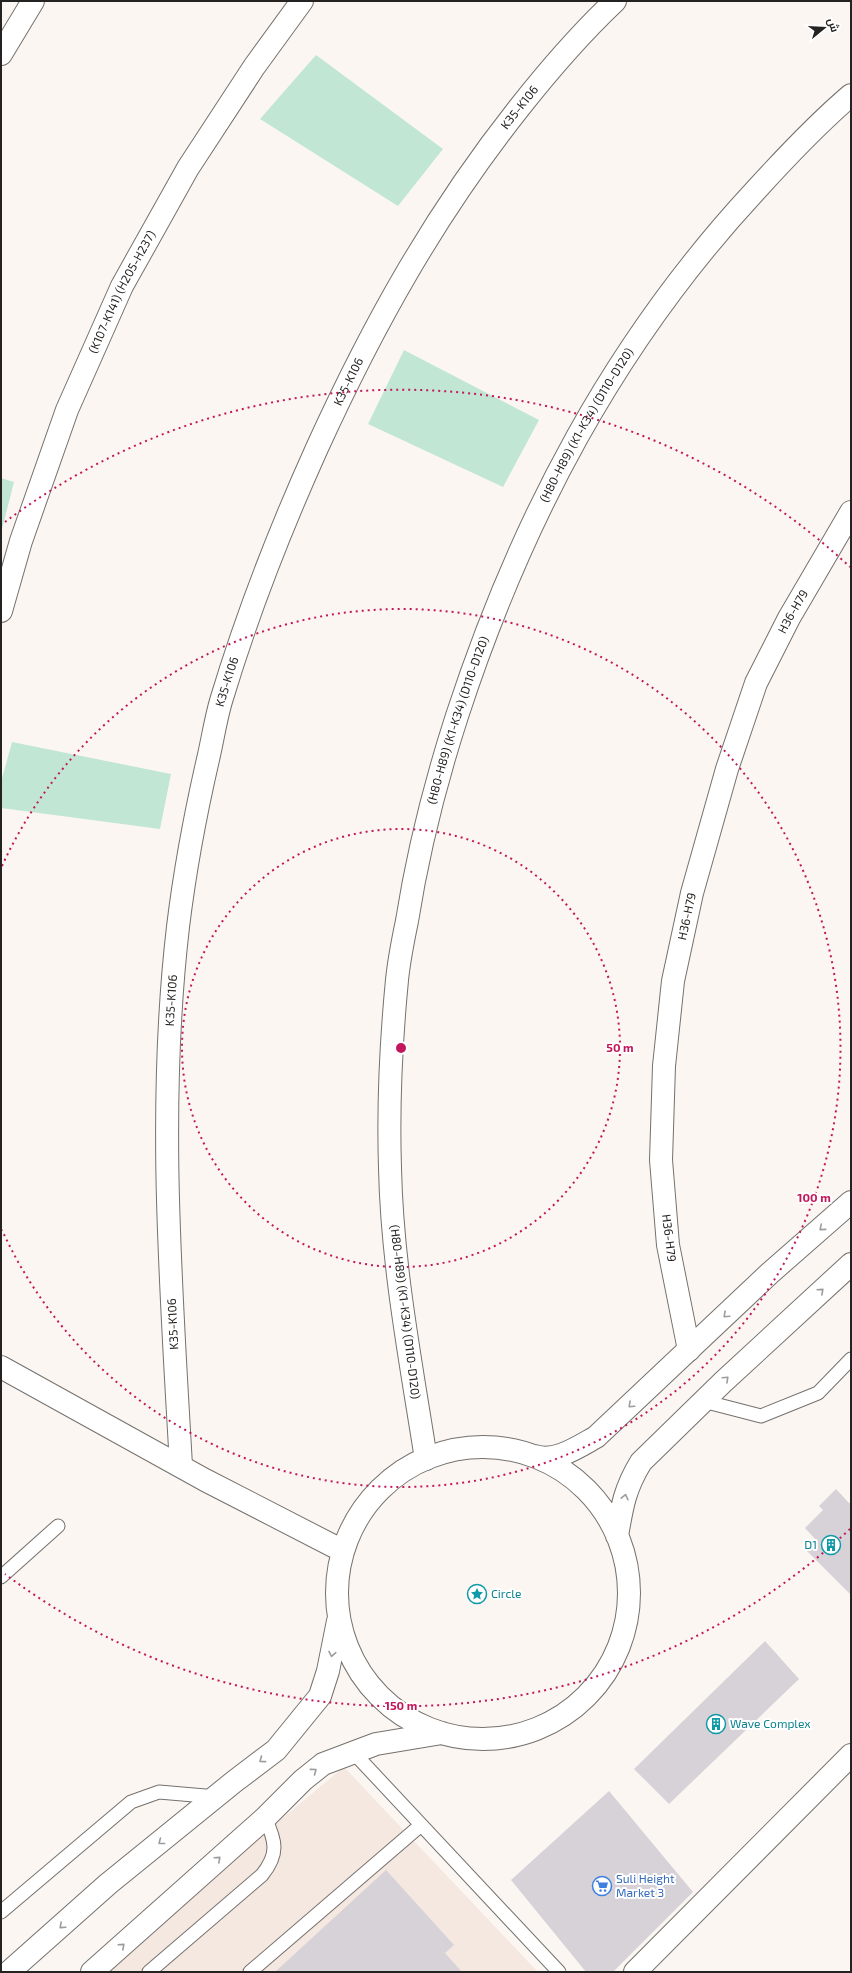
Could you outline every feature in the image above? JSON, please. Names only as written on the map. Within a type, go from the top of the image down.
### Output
[{"type":"street","points":[[1,54],[33,1]]},
{"type":"street","name":"(K107-K141) (H205-H237)","points":[[1,611],[21,541],[67,410],[122,286],[188,168],[254,67],[302,1]]},
{"type":"street","name":"K35-K106","points":[[181,1466],[167,1208],[167,1072],[178,927],[198,799],[220,703],[288,513],[345,386],[395,290],[442,214],[492,142],[546,74],[615,1]]},
{"type":"street","name":"(H80-H89) (K1-K34) (D110-D120)","points":[[426,1459],[398,1270],[390,1170],[391,1074],[397,978],[416,866],[438,774],[480,647],[532,521],[572,444],[617,367],[674,286],[727,221],[783,161],[851,95]]},
{"type":"street","name":"H36-H79","points":[[689,1350],[668,1245],[661,1160],[664,1066],[673,981],[692,893],[727,769],[756,683],[789,618],[851,512]]},
{"type":"street","points":[[521,1452],[552,1464],[578,1482],[601,1507],[617,1536],[625,1562],[628,1589],[627,1616],[620,1643],[611,1662],[592,1690],[572,1709],[549,1724],[524,1733],[496,1738],[469,1738],[442,1733],[417,1723],[394,1708],[374,1690],[358,1667],[346,1643],[339,1616],[337,1594],[343,1551],[354,1525],[369,1501],[389,1481],[412,1465],[438,1454],[465,1448],[493,1447],[521,1452],[543,1459],[570,1452],[596,1437],[770,1273],[851,1202]]},
{"type":"street","points":[[617,1536],[625,1493],[638,1467],[703,1402],[851,1264]]},
{"type":"street","points":[[1,1367],[181,1466],[343,1551]]},
{"type":"street","points":[[9,1972],[108,1884],[276,1750],[320,1696],[328,1671],[339,1616]]},
{"type":"street","points":[[92,1972],[265,1818],[303,1780],[323,1764],[376,1744],[442,1733]]},
{"type":"street","points":[[635,1972],[851,1755]]},
{"type":"lane","points":[[703,1402],[761,1416],[818,1393],[851,1359]]},
{"type":"lane","points":[[1,1577],[58,1526]]},
{"type":"lane","points":[[353,1752],[559,1972]]},
{"type":"lane","points":[[1,1912],[131,1802],[159,1792],[217,1797]]},
{"type":"lane","points":[[148,1972],[262,1875],[272,1863],[275,1849],[272,1832],[265,1818]]},
{"type":"lane","points":[[250,1972],[421,1826]]},
{"type":"shaded area","points":[[344,1767],[538,1972],[97,1972]]},
{"type":"green space","points":[[316,55],[443,149],[398,206],[260,119]]},
{"type":"green space","points":[[404,350],[539,420],[503,487],[368,424]]},
{"type":"green space","points":[[1,478],[14,482],[1,533]]},
{"type":"green space","points":[[12,742],[171,774],[160,829],[1,808],[1,782]]},
{"type":"building","name":"D1","points":[[836,1489],[849,1503],[851,1502],[851,1595],[806,1550],[816,1540],[805,1528],[823,1510],[819,1506]]},
{"type":"building","name":"Wave Complex","points":[[765,1641],[799,1679],[669,1804],[634,1769]]},
{"type":"building","name":"Suli Height Market 3","points":[[609,1791],[693,1892],[613,1972],[586,1972],[511,1880]]},
{"type":"building","points":[[386,1870],[454,1945],[445,1953],[462,1972],[275,1972]]},
{"type":"place","name":"D1","points":[[831,1545]]},
{"type":"place","name":"Circle","points":[[477,1594]]},
{"type":"place","name":"Wave Complex","points":[[716,1724]]},
{"type":"place","name":"Suli Height Market 3","points":[[602,1886]]}]
